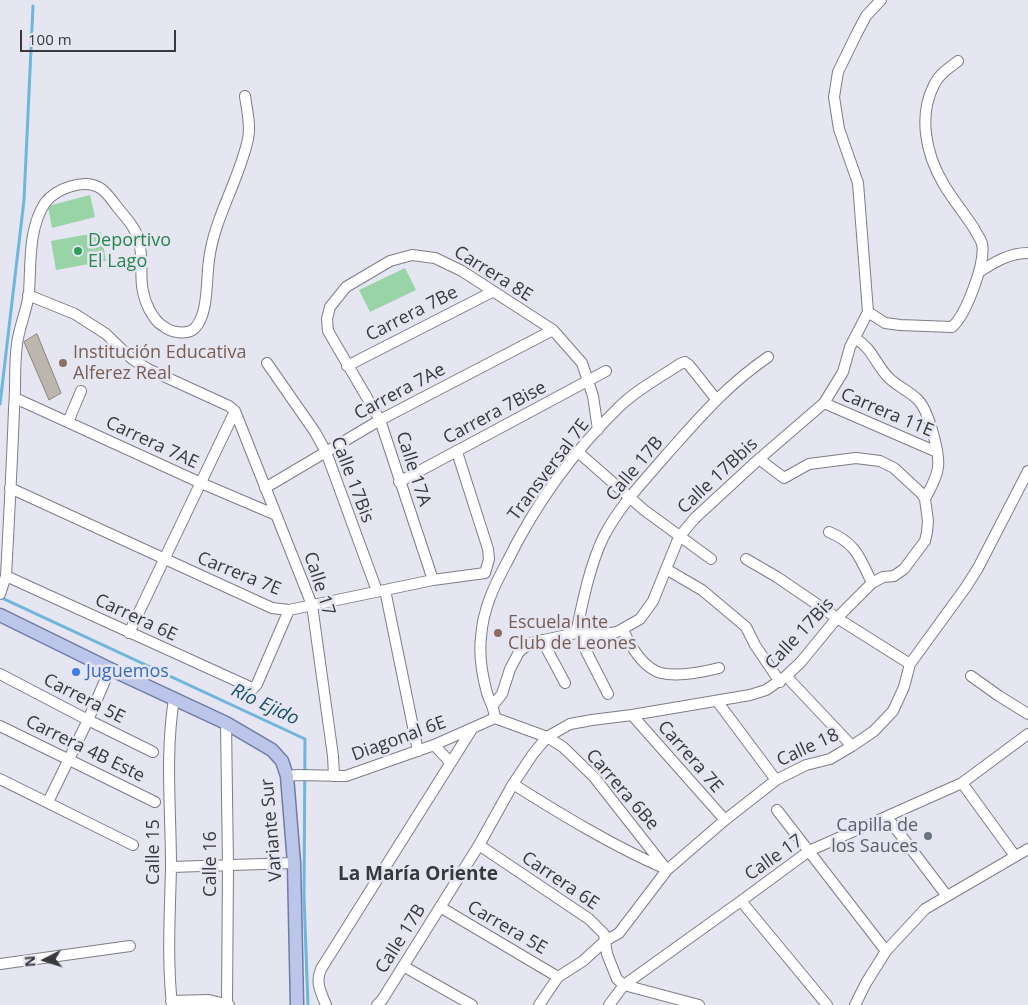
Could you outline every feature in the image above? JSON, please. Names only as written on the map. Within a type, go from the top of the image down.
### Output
[{"type":"main road","name":"Variante Sur","points":[[0,615],[226,723],[272,750],[293,775],[297,1005]]},
{"type":"street","points":[[881,0],[866,16],[838,72],[834,97],[839,129],[858,183],[868,312],[885,323],[952,328],[959,321],[979,272],[983,257],[982,242],[943,184],[932,162],[926,140],[926,112],[934,84],[944,72],[958,61]]},
{"type":"street","points":[[1,591],[6,576],[17,344],[28,296],[31,251],[35,228],[45,204],[55,193],[71,186],[88,185],[100,188],[134,228],[139,239],[140,274],[144,297],[154,318],[161,325],[176,332],[190,331],[195,328],[204,306],[209,257],[217,228],[248,139],[250,128],[245,96]]},
{"type":"street","points":[[979,272],[997,260],[1011,255],[1028,253]]},
{"type":"street","name":"Carrera 8E","points":[[327,318],[330,307],[346,287],[390,261],[412,255],[435,258],[462,271],[553,330],[582,363],[589,381],[598,430]]},
{"type":"street","name":"Carrera 7Be","points":[[347,366],[492,292]]},
{"type":"street","points":[[28,296],[75,314],[106,334],[132,359],[148,369],[229,406],[235,411],[129,632]]},
{"type":"street","name":"Calle 17Bbis","points":[[624,630],[640,619],[652,601],[680,538],[695,518],[824,403],[843,372],[850,347],[868,312]]},
{"type":"street","name":"Calle 17A","points":[[327,318],[328,331],[380,420],[433,580]]},
{"type":"street","name":"Carrera 7Ae","points":[[265,488],[380,420],[553,330]]},
{"type":"street","points":[[855,338],[868,348],[890,379],[919,400],[928,420],[937,452],[938,469],[925,499]]},
{"type":"street","name":"Calle 17B","points":[[579,633],[593,566],[603,540],[629,497],[716,399],[746,372],[768,358]]},
{"type":"street","name":"Transversal 7E","points":[[495,718],[480,657],[483,616],[495,585],[528,520],[578,452],[619,407],[637,392],[685,362],[716,399]]},
{"type":"street","name":"Calle 17Bis","points":[[268,363],[316,432],[326,452],[381,591],[418,751]]},
{"type":"street","name":"Carrera 7Bise","points":[[399,482],[606,371]]},
{"type":"street","points":[[68,422],[81,391]]},
{"type":"street","name":"Carrera 7AE","points":[[15,398],[276,515]]},
{"type":"street","name":"Carrera 11E","points":[[824,403],[937,452]]},
{"type":"street","name":"Calle 17","points":[[235,411],[312,605],[332,747],[334,776]]},
{"type":"street","points":[[457,452],[488,549],[485,574],[495,585]]},
{"type":"street","points":[[578,452],[629,497],[680,538],[711,559]]},
{"type":"street","points":[[759,459],[784,478],[808,464],[856,458],[880,461],[894,468],[925,499]]},
{"type":"street","name":"Calle 18","points":[[540,1005],[558,976],[583,961],[605,941],[619,933],[667,870],[725,820],[776,780],[806,765],[830,759],[852,746],[874,731],[893,711],[904,687],[910,664],[978,568],[1028,471]]},
{"type":"street","name":"Carrera 7E","points":[[10,488],[272,608],[289,610],[433,580],[485,574]]},
{"type":"street","name":"Calle 17Bis","points":[[547,737],[570,724],[717,701],[766,690],[783,679],[800,663],[837,618],[872,583],[883,577],[894,576],[904,569],[925,541],[928,521],[925,499]]},
{"type":"street","points":[[829,532],[840,536],[852,546],[872,583]]},
{"type":"street","points":[[746,559],[777,577],[910,664]]},
{"type":"street","points":[[666,569],[702,590],[746,626],[755,645],[783,679],[852,746]]},
{"type":"street","name":"Carrera 6E","points":[[6,576],[250,688],[254,688],[257,684],[289,610]]},
{"type":"street","points":[[493,705],[502,694],[510,670],[519,652],[530,643],[579,633],[604,634],[624,630],[629,643],[637,654],[661,673],[690,674],[719,668]]},
{"type":"street","points":[[579,633],[608,694]]},
{"type":"street","points":[[542,640],[565,682]]},
{"type":"street","points":[[48,802],[70,760],[110,669]]},
{"type":"street","name":"Carrera 5E","points":[[0,674],[153,752]]},
{"type":"street","points":[[971,676],[1028,714]]},
{"type":"street","name":"Calle 15","points":[[171,1003],[169,947],[171,867],[170,724],[174,699]]},
{"type":"street","points":[[717,701],[776,780]]},
{"type":"street","name":"Carrera 7E","points":[[632,715],[725,820]]},
{"type":"street","name":"Diagonal 6E","points":[[293,775],[346,776],[434,745],[495,718]]},
{"type":"street","name":"Carrera 6Be","points":[[495,718],[547,737],[563,747],[594,777],[667,870]]},
{"type":"street","name":"Calle 16","points":[[226,723],[228,1005]]},
{"type":"street","name":"Carrera 4B Este","points":[[0,726],[155,802]]},
{"type":"street","points":[[326,1005],[317,977],[472,729]]},
{"type":"street","name":"Calle 17","points":[[609,1005],[620,982],[741,901],[809,850],[962,783],[1028,734]]},
{"type":"street","name":"Calle 17B","points":[[377,1005],[404,966],[479,845],[532,754],[547,737]]},
{"type":"street","points":[[434,745],[450,762]]},
{"type":"street","points":[[0,779],[132,845]]},
{"type":"street","points":[[962,783],[1015,856]]},
{"type":"street","points":[[513,784],[557,812],[667,870]]},
{"type":"street","points":[[778,810],[886,951]]},
{"type":"street","points":[[888,817],[947,896]]},
{"type":"street","name":"Carrera 6E","points":[[479,845],[589,919],[600,929],[604,934],[607,954],[620,982]]},
{"type":"street","points":[[855,1005],[886,951],[926,910],[1028,850]]},
{"type":"street","points":[[171,867],[294,863]]},
{"type":"street","points":[[741,901],[827,1005]]},
{"type":"street","name":"Carrera 5E","points":[[440,908],[558,976]]},
{"type":"street","points":[[0,964],[130,946]]},
{"type":"street","points":[[404,966],[472,1005]]},
{"type":"street","points":[[620,982],[699,1005]]},
{"type":"street","points":[[171,1003],[209,1000],[228,1005]]},
{"type":"green space","name":"Deportivo El Lago","points":[[90,195],[95,217],[52,228],[48,206]]},
{"type":"green space","name":"Deportivo El Lago","points":[[101,232],[106,261],[56,270],[51,241]]},
{"type":"green space","points":[[405,268],[416,290],[370,312],[359,290]]},
{"type":"building","points":[[37,334],[61,393],[49,400],[24,342]]},
{"type":"waterway","name":"Río Ejido","points":[[0,404],[24,200],[33,6]]},
{"type":"waterway","name":"Río Ejido","points":[[0,597],[305,739],[304,897],[308,1005]]},
{"type":"place","name":"Deportivo El Lago","points":[[78,251]]},
{"type":"place","name":"Institución Educativa Alferez Real","points":[[63,363]]},
{"type":"place","name":"Escuela Inte Club de Leones","points":[[498,633]]},
{"type":"place","name":"Juguemos","points":[[76,672]]},
{"type":"place","name":"Capilla de los Sauces","points":[[928,836]]},
{"type":"district","name":"La María Oriente","points":[[418,875]]}]
